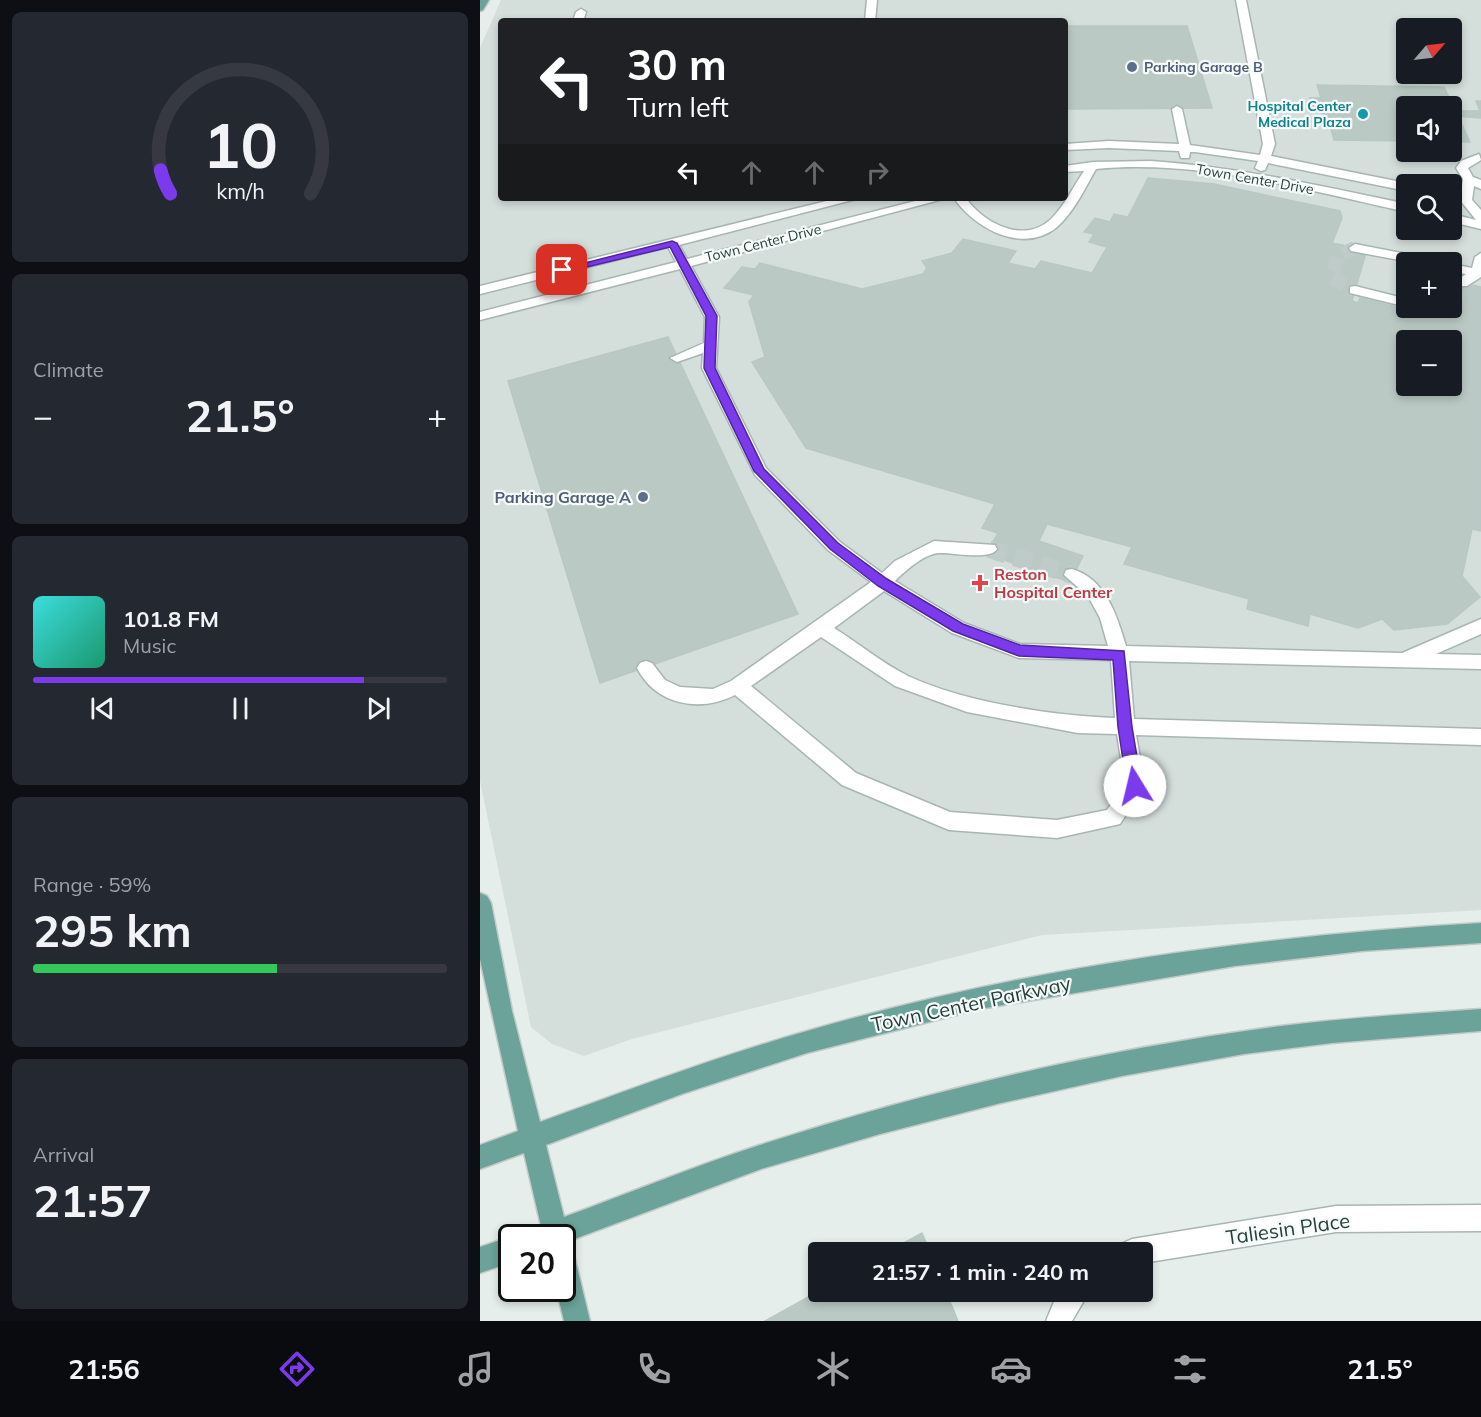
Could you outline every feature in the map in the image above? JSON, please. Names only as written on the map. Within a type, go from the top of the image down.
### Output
[{"type":"main road","points":[[480,8],[484,0]]},
{"type":"main road","points":[[480,903],[501,1011],[532,1136],[550,1224]]},
{"type":"main road","name":"Town Center Parkway","points":[[480,1157],[682,1082],[807,1042],[980,998],[1247,954],[1362,940],[1481,933]]},
{"type":"main road","points":[[576,1227],[760,1158],[930,1108],[1094,1071],[1245,1043],[1368,1028],[1481,1020]]},
{"type":"main road","points":[[480,1260],[498,1254]]},
{"type":"main road","points":[[572,1302],[577,1321]]},
{"type":"street","points":[[870,18],[872,0]]},
{"type":"street","points":[[1241,0],[1269,144],[1266,158],[1257,178]]},
{"type":"street","points":[[1177,109],[1185,146],[1184,166]]},
{"type":"street","name":"Town Center Drive","points":[[1068,147],[1185,146],[1266,158],[1396,185]]},
{"type":"street","points":[[1479,158],[1465,163],[1462,168],[1469,179],[1481,185]]},
{"type":"street","name":"Town Center Drive","points":[[1068,169],[1122,163],[1184,166],[1396,206]]},
{"type":"street","points":[[962,201],[967,211],[984,225],[1018,234],[1048,228],[1065,208],[1093,165]]},
{"type":"street","points":[[1469,179],[1466,200],[1481,218]]},
{"type":"street","points":[[1462,199],[1481,204]]},
{"type":"street","name":"Town Center Drive","points":[[480,290],[842,201]]},
{"type":"street","name":"Town Center Drive","points":[[480,315],[684,263],[907,202]]},
{"type":"street","points":[[1462,220],[1481,225]]},
{"type":"street","points":[[672,243],[712,316],[709,368],[760,471],[834,546],[882,582],[958,628],[1019,651],[1481,662]]},
{"type":"street","points":[[1354,248],[1396,256]]},
{"type":"street","points":[[1479,273],[1481,257]]},
{"type":"street","points":[[1462,270],[1479,273]]},
{"type":"street","points":[[1462,283],[1479,273]]},
{"type":"street","points":[[1355,290],[1396,300]]},
{"type":"street","points":[[678,358],[712,345]]},
{"type":"street","points":[[646,668],[659,685],[677,695],[715,697],[737,686],[821,628],[901,565],[934,547],[989,549]]},
{"type":"street","points":[[737,686],[849,778],[949,820],[1057,829],[1113,818],[1135,786],[1125,727],[1120,655],[1109,617],[1094,591],[1072,575]]},
{"type":"street","points":[[1401,661],[1481,626]]},
{"type":"street","points":[[821,628],[901,681],[967,704],[1078,725],[1481,737]]},
{"type":"street","name":"Taliesin Place","points":[[1153,1248],[1336,1219],[1481,1218]]},
{"type":"street","points":[[1059,1321],[1067,1302]]},
{"type":"shaded area","name":"Reston Hospital Center","points":[[501,0],[1481,0],[1481,910],[1042,935],[632,1039],[584,1056],[552,1044],[531,1027],[480,781],[480,48]]},
{"type":"building","name":"Parking Garage B","points":[[1068,26],[1187,26],[1212,108],[1068,109]]},
{"type":"building","name":"Hospital Center Medical Plaza","points":[[1317,85],[1444,87],[1448,96],[1396,96],[1396,141],[1334,140],[1327,115],[1315,111],[1310,98],[1321,98]]},
{"type":"building","points":[[1476,101],[1481,101],[1481,118],[1462,116],[1462,111],[1480,111]]},
{"type":"building","name":"Hospital Center Medical Plaza","points":[[1462,125],[1470,142],[1462,142]]},
{"type":"building","points":[[1148,178],[1214,184],[1340,211],[1342,218],[1332,243],[1356,248],[1365,256],[1352,301],[1358,303],[1360,298],[1396,307],[1396,318],[1462,318],[1462,283],[1481,287],[1481,531],[1472,529],[1462,576],[1480,597],[1447,624],[1394,630],[1382,619],[1358,628],[1310,614],[1308,626],[1247,609],[1249,599],[1124,564],[1132,547],[1047,524],[1039,541],[1083,556],[1070,582],[986,554],[998,533],[982,528],[995,504],[806,448],[752,362],[765,357],[749,302],[754,295],[724,288],[742,267],[755,269],[760,263],[862,289],[923,274],[927,268],[922,261],[952,253],[963,239],[1016,251],[1008,263],[1035,269],[1041,261],[1092,273],[1107,247],[1089,242],[1094,234],[1084,232],[1095,218],[1110,222],[1114,214],[1128,217]]},
{"type":"building","name":"Parking Garage A","points":[[668,337],[798,614],[600,683],[508,381]]},
{"type":"building","points":[[922,1233],[926,1242],[905,1242]]},
{"type":"building","points":[[808,1297],[808,1302],[950,1302],[958,1321],[765,1321]]},
{"type":"tunnel","points":[[1355,248],[1338,256],[1332,278],[1355,290]]},
{"type":"tunnel","points":[[989,549],[1072,575]]},
{"type":"place","name":"Parking Garage B","points":[[1132,67]]},
{"type":"place","name":"Hospital Center Medical Plaza","points":[[1363,114]]},
{"type":"place","name":"Parking Garage A","points":[[643,497]]},
{"type":"place","name":"Reston Hospital Center","points":[[980,583]]},
{"type":"route","points":[[562,270],[672,243],[712,316],[709,368],[760,471],[798,513],[834,546],[882,582],[958,628],[1019,651],[1120,655],[1125,727],[1135,786]]}]
